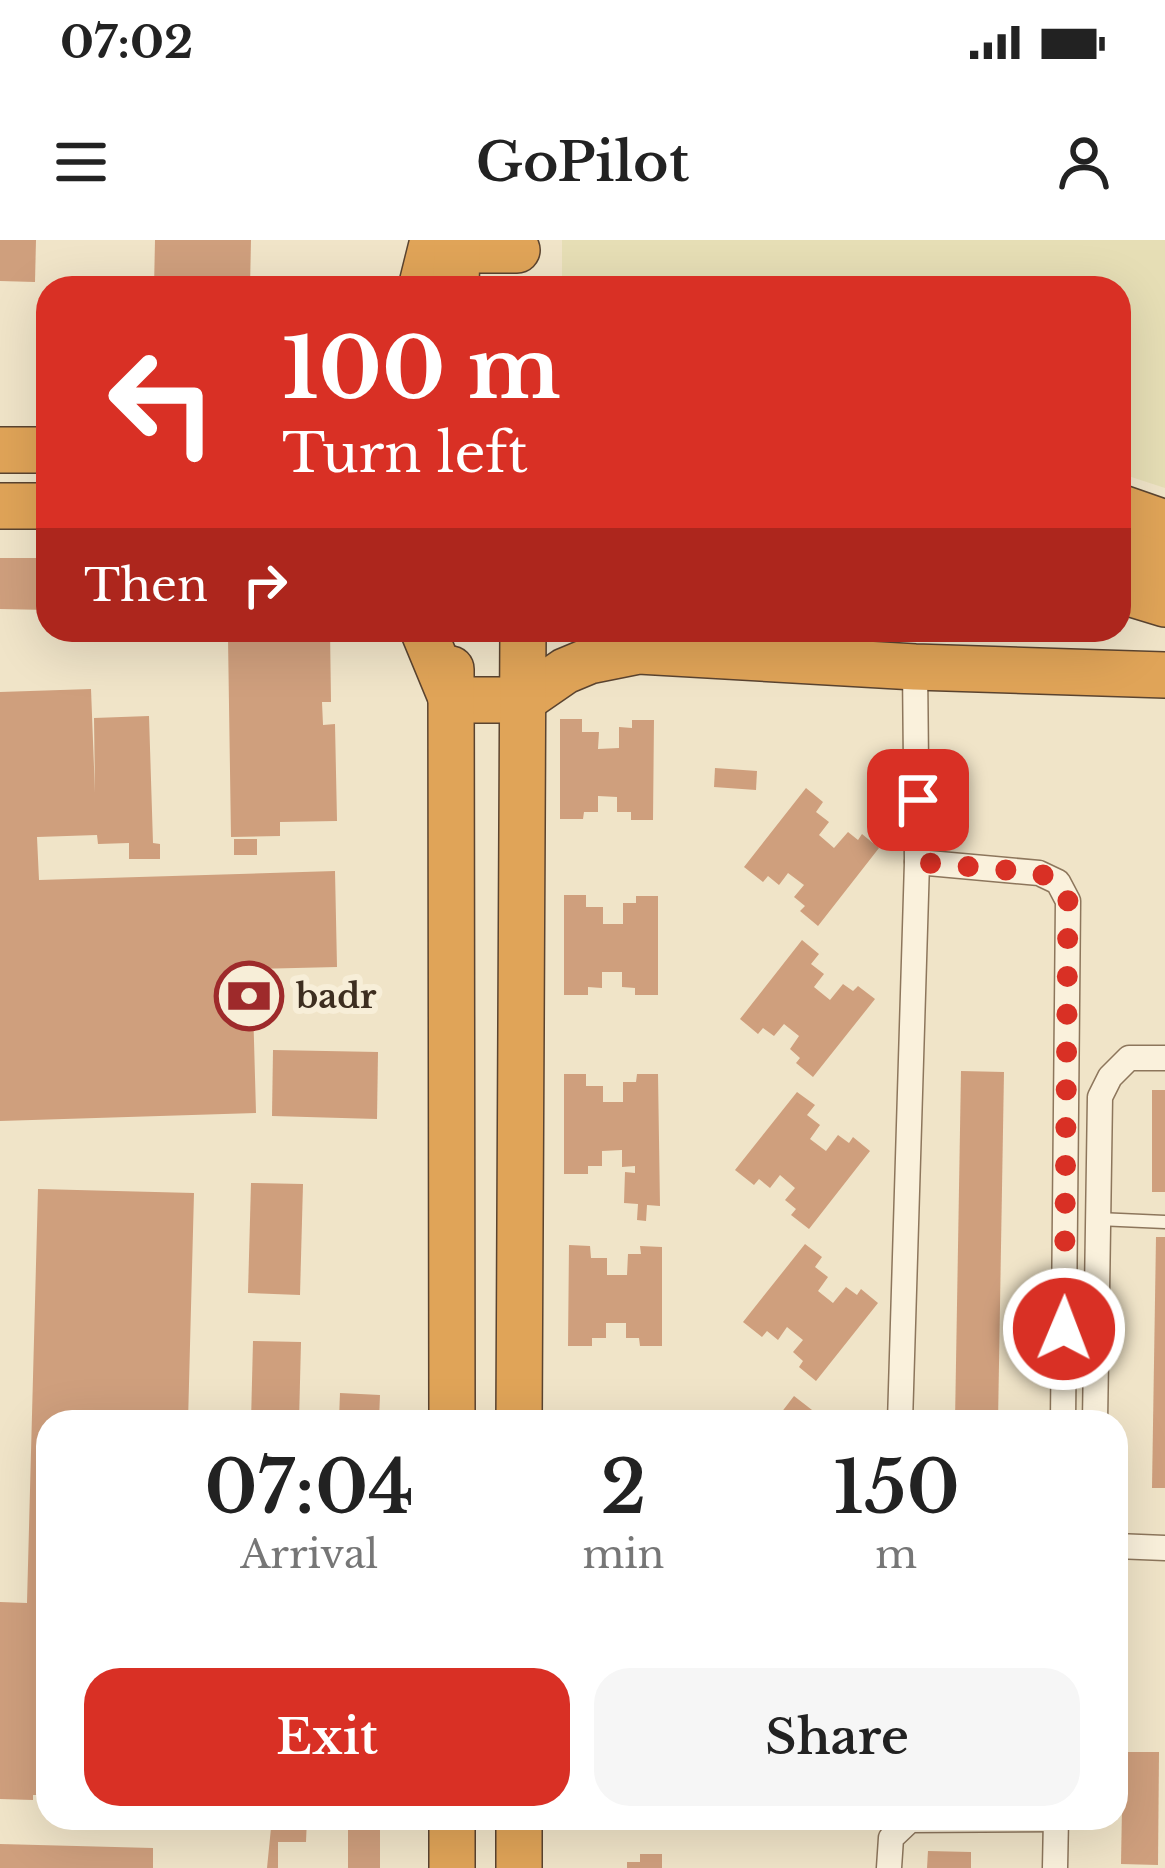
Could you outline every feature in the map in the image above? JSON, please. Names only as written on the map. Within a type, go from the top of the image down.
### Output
[{"type":"highway","points":[[451,255],[517,259]]},
{"type":"highway","points":[[0,425],[36,425]]},
{"type":"highway","points":[[0,450],[36,450]]},
{"type":"highway","points":[[0,483],[36,484]]},
{"type":"highway","points":[[0,506],[36,506]]},
{"type":"highway","points":[[1131,512],[1165,523]]},
{"type":"highway","points":[[1131,555],[1165,565]]},
{"type":"highway","points":[[1131,594],[1165,604]]},
{"type":"highway","points":[[428,642],[452,700]]},
{"type":"highway","points":[[451,642],[452,1410]]},
{"type":"highway","points":[[520,1410],[523,642]]},
{"type":"highway","points":[[614,642],[639,651],[1165,675]]},
{"type":"highway","points":[[452,700],[523,700],[577,666],[639,651]]},
{"type":"highway","points":[[452,1830],[452,1868]]},
{"type":"highway","points":[[519,1830],[519,1868]]},
{"type":"street","points":[[900,1410],[917,862],[915,667]]},
{"type":"street","points":[[917,862],[1039,873],[1058,882],[1068,901],[1063,1410]]},
{"type":"street","points":[[1095,1410],[1100,1097],[1110,1077],[1130,1058],[1165,1058]]},
{"type":"street","points":[[1128,1546],[1165,1548]]},
{"type":"street","points":[[889,1868],[895,1830]]},
{"type":"street","points":[[1054,1868],[1056,1830]]},
{"type":"lane","points":[[1098,1219],[1165,1222]]},
{"type":"shaded area","points":[[562,240],[1165,240],[1165,488],[1131,477],[1131,276],[562,276]]},
{"type":"building","points":[[0,240],[36,240],[35,282],[0,281]]},
{"type":"building","points":[[155,240],[251,240],[250,276],[154,276]]},
{"type":"building","points":[[0,558],[36,558],[36,610],[0,609]]},
{"type":"building","points":[[228,642],[330,642],[331,702],[322,702],[323,725],[335,724],[337,821],[280,822],[280,836],[231,837]]},
{"type":"building","points":[[91,689],[95,793],[94,718],[149,716],[153,843],[160,844],[160,859],[129,859],[129,843],[98,844],[97,835],[37,837],[39,880],[335,871],[337,967],[252,969],[256,1113],[0,1121],[0,692]]},
{"type":"building","points":[[560,719],[582,719],[582,732],[599,732],[598,749],[619,748],[619,727],[632,728],[632,720],[654,720],[653,820],[631,820],[631,812],[617,812],[617,797],[598,796],[598,812],[584,812],[583,819],[560,819]]},
{"type":"building","points":[[715,768],[757,771],[756,790],[714,787]]},
{"type":"building","points":[[806,788],[823,802],[816,812],[829,822],[819,835],[834,848],[848,832],[858,840],[862,834],[879,848],[818,926],[800,911],[805,906],[794,897],[804,885],[788,873],[779,885],[768,876],[763,882],[744,867]]},
{"type":"building","points":[[234,839],[257,839],[257,855],[234,855]]},
{"type":"building","points":[[564,895],[586,895],[586,907],[603,907],[603,924],[623,924],[623,903],[636,903],[636,896],[658,896],[658,995],[635,995],[635,988],[622,987],[622,972],[602,972],[602,988],[588,987],[588,995],[564,995]]},
{"type":"building","points":[[802,940],[819,954],[811,964],[824,974],[814,987],[830,1000],[843,984],[853,991],[858,986],[875,999],[813,1077],[796,1063],[800,1058],[790,1049],[799,1036],[784,1024],[774,1036],[763,1028],[758,1034],[740,1019]]},
{"type":"building","points":[[273,1050],[378,1052],[377,1119],[272,1116]]},
{"type":"building","points":[[961,1071],[1004,1072],[998,1410],[955,1410]]},
{"type":"building","points":[[564,1074],[586,1074],[586,1086],[603,1086],[603,1102],[623,1102],[623,1082],[636,1082],[637,1074],[658,1074],[660,1206],[647,1205],[646,1221],[637,1220],[638,1204],[624,1203],[625,1172],[635,1173],[635,1166],[622,1167],[622,1150],[602,1151],[602,1166],[588,1166],[588,1174],[564,1174]]},
{"type":"building","points":[[1152,1090],[1165,1090],[1165,1192],[1152,1192]]},
{"type":"building","points":[[797,1092],[815,1105],[807,1115],[820,1125],[810,1139],[826,1151],[838,1135],[849,1143],[853,1137],[870,1151],[809,1229],[791,1215],[796,1209],[785,1200],[795,1188],[780,1175],[770,1188],[759,1179],[754,1185],[735,1170]]},
{"type":"building","points":[[251,1183],[303,1184],[300,1295],[248,1293]]},
{"type":"building","points":[[38,1189],[194,1193],[188,1410],[36,1410],[36,1795],[33,1800],[0,1799],[0,1602],[27,1603]]},
{"type":"building","points":[[1156,1237],[1165,1237],[1165,1488],[1152,1488]]},
{"type":"building","points":[[805,1244],[822,1257],[815,1267],[828,1277],[818,1291],[833,1303],[846,1287],[857,1295],[861,1289],[878,1303],[816,1381],[799,1367],[803,1361],[793,1352],[803,1340],[787,1327],[778,1340],[767,1331],[762,1337],[743,1322]]},
{"type":"building","points":[[569,1245],[590,1246],[591,1258],[607,1258],[607,1275],[627,1275],[628,1254],[641,1254],[640,1246],[662,1247],[662,1346],[640,1346],[639,1338],[626,1338],[626,1323],[606,1323],[606,1338],[592,1338],[592,1346],[568,1346]]},
{"type":"building","points":[[253,1341],[301,1342],[299,1410],[251,1410]]},
{"type":"building","points":[[340,1393],[380,1395],[379,1410],[339,1410]]},
{"type":"building","points":[[794,1396],[812,1410],[783,1410]]},
{"type":"building","points":[[1128,1752],[1159,1752],[1158,1865],[1121,1864],[1122,1830],[1128,1830]]},
{"type":"building","points":[[271,1830],[306,1830],[306,1842],[278,1842],[278,1868],[267,1868]]},
{"type":"building","points":[[348,1830],[380,1830],[380,1868],[348,1868]]},
{"type":"building","points":[[0,1844],[153,1848],[153,1868],[0,1868]]},
{"type":"building","points":[[928,1851],[971,1852],[971,1868],[927,1868]]},
{"type":"building","points":[[640,1854],[662,1854],[662,1868],[627,1868],[627,1862],[640,1862]]},
{"type":"place","name":"badr","points":[[249,996]]},
{"type":"route","points":[[918,800],[917,862],[1039,873],[1058,882],[1068,901],[1064,1329]]}]
